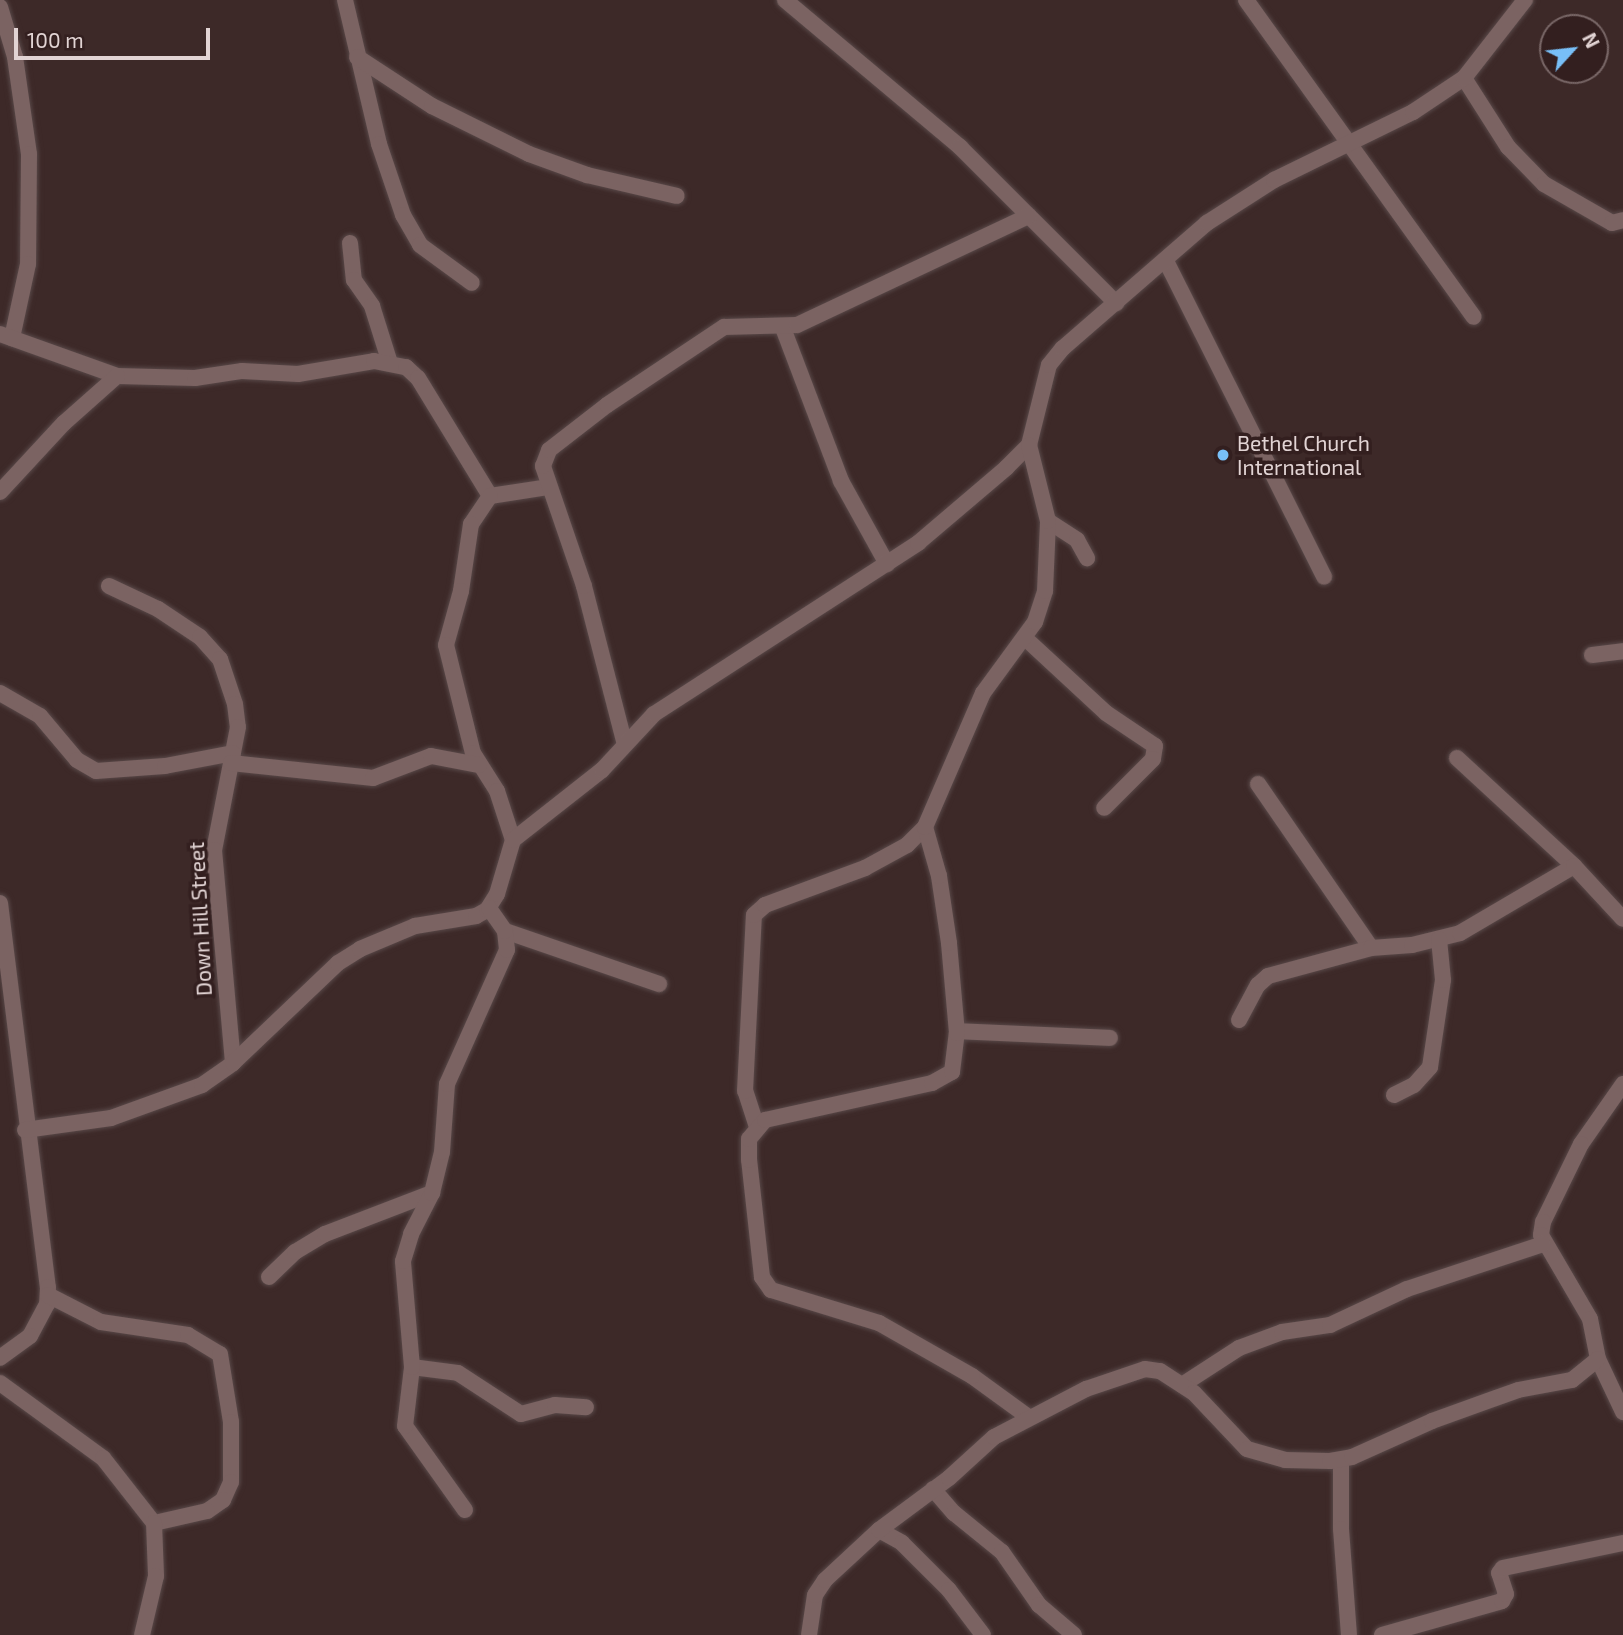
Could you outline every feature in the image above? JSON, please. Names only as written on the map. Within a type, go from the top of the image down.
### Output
[{"type":"street","points":[[345,0],[379,144],[411,232],[421,245],[472,283]]},
{"type":"street","points":[[785,0],[918,109],[1116,303]]},
{"type":"street","points":[[1246,0],[1474,317]]},
{"type":"street","points":[[757,1127],[745,1090],[754,915],[765,905],[865,868],[907,845],[925,827],[983,693],[1025,638],[1045,591],[1048,521],[1029,444],[1049,365],[1207,223],[1347,141],[1413,111],[1464,78],[1525,0]]},
{"type":"street","points":[[0,7],[15,57],[29,154],[29,264],[6,336],[117,376],[195,378],[242,371],[298,374],[355,362],[390,363],[406,367],[418,378],[490,496]]},
{"type":"street","points":[[357,57],[432,106],[529,153],[587,175],[677,196]]},
{"type":"street","points":[[1464,78],[1508,147],[1544,184],[1612,223],[1623,220]]},
{"type":"street","points":[[624,741],[584,586],[542,462],[549,450],[607,405],[724,327],[783,328],[944,259],[1030,216]]},
{"type":"street","points":[[350,243],[354,280],[372,306],[390,363]]},
{"type":"street","points":[[1166,261],[1324,577]]},
{"type":"street","points":[[783,328],[841,481],[887,564]]},
{"type":"street","points":[[0,492],[64,423],[117,376]]},
{"type":"street","points":[[25,1130],[111,1118],[202,1085],[233,1063],[338,963],[360,949],[415,926],[476,916],[489,908],[513,840],[602,770],[624,741],[715,671],[887,564],[948,519],[1029,444]]},
{"type":"street","points":[[513,840],[497,791],[479,765],[446,645],[461,591],[471,524],[490,496],[549,487]]},
{"type":"street","points":[[1048,521],[1072,535],[1087,558]]},
{"type":"street","name":"Down Hill Street","points":[[109,586],[189,630],[220,660],[235,704],[238,727],[214,850],[233,1063]]},
{"type":"street","points":[[1025,638],[1107,713],[1154,746],[1153,759],[1104,808]]},
{"type":"street","points":[[1592,655],[1623,651]]},
{"type":"street","points":[[0,693],[40,716],[77,760],[96,771],[232,758],[373,778],[431,756],[479,765]]},
{"type":"street","points":[[1457,758],[1574,866],[1623,919]]},
{"type":"street","points":[[1258,784],[1371,948]]},
{"type":"street","points":[[925,827],[947,922],[957,1031],[956,1060],[946,1078],[800,1109],[757,1127],[749,1139],[749,1160],[762,1277],[771,1290],[879,1323],[972,1376],[1027,1416]]},
{"type":"street","points":[[1239,1020],[1258,985],[1268,976],[1371,948],[1439,939],[1460,933],[1574,866]]},
{"type":"street","points":[[0,903],[25,1130],[48,1295],[41,1321],[30,1336],[0,1358]]},
{"type":"street","points":[[489,908],[505,931],[659,984]]},
{"type":"street","points":[[465,1510],[404,1426],[412,1367],[404,1261],[411,1234],[432,1193],[442,1152],[447,1084],[504,960],[505,931]]},
{"type":"street","points":[[1394,1095],[1414,1085],[1430,1067],[1443,981],[1439,939]]},
{"type":"street","points":[[957,1031],[1110,1038]]},
{"type":"street","points":[[1623,1084],[1581,1144],[1543,1222],[1543,1244],[1590,1319],[1598,1359],[1623,1412]]},
{"type":"street","points":[[269,1277],[295,1252],[325,1234],[432,1193]]},
{"type":"street","points":[[1182,1385],[1239,1348],[1282,1332],[1330,1325],[1407,1289],[1543,1244]]},
{"type":"street","points":[[48,1295],[101,1322],[188,1335],[220,1354],[228,1394],[231,1482],[223,1500],[207,1511],[155,1524]]},
{"type":"street","points":[[809,1635],[815,1595],[825,1580],[879,1530],[994,1437],[1027,1416],[1145,1369],[1160,1371],[1182,1385],[1247,1449],[1285,1460],[1341,1460],[1468,1407],[1518,1390],[1572,1380],[1598,1359]]},
{"type":"street","points":[[412,1367],[458,1373],[521,1414],[555,1405],[586,1407]]},
{"type":"street","points":[[0,1383],[103,1458],[155,1524],[156,1576],[142,1635]]},
{"type":"street","points":[[1341,1460],[1340,1530],[1349,1635]]},
{"type":"street","points":[[933,1489],[954,1513],[1002,1552],[1039,1605],[1074,1635]]},
{"type":"street","points":[[879,1530],[902,1543],[949,1590],[984,1635]]},
{"type":"street","points":[[1386,1634],[1502,1601],[1506,1594],[1499,1573],[1503,1568],[1623,1543]]},
{"type":"place","name":"Bethel Church International","points":[[1223,455]]}]
